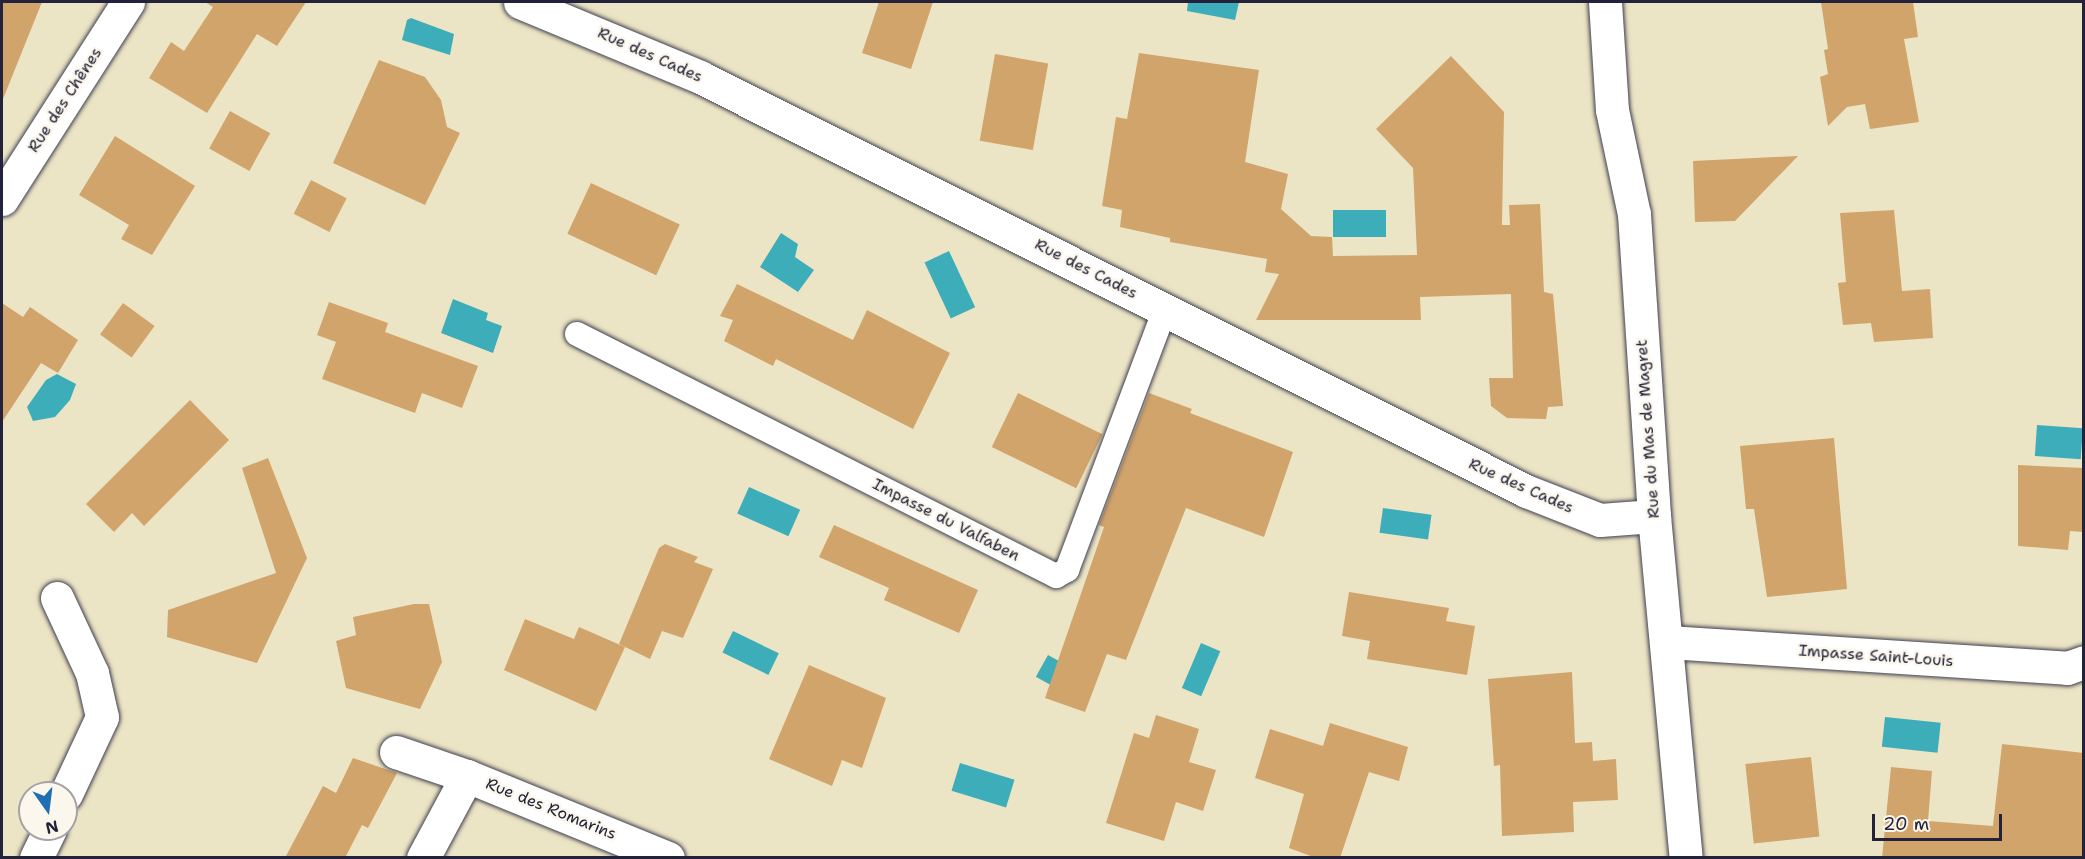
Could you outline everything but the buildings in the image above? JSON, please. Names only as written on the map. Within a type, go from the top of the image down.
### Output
[{"type":"street","name":"Rue des Chênes","points":[[2,199],[128,2]]},
{"type":"street","name":"Rue des Cades","points":[[520,2],[699,77],[1526,492],[1600,520],[1654,516]]},
{"type":"street","name":"Rue du Mas de Magret","points":[[1605,2],[1612,110],[1634,214],[1654,516],[1668,642],[1686,858]]},
{"type":"street","points":[[57,598],[92,673],[102,717],[72,781]]},
{"type":"street","name":"Impasse Saint-Louis","points":[[1668,642],[2067,668],[2084,662]]},
{"type":"street","name":"Rue des Romarins","points":[[396,752],[467,776],[668,858]]},
{"type":"street","name":"Rue des Romarins","points":[[423,858],[467,776]]},
{"type":"street","points":[[36,858],[44,841]]},
{"type":"lane","name":"Impasse du Valfaben","points":[[577,334],[1056,576],[1067,570],[1165,309]]},
{"type":"water","points":[[1188,2],[1239,2],[1235,20],[1187,11]]},
{"type":"water","points":[[411,18],[454,34],[450,55],[402,40],[407,20]]},
{"type":"water","points":[[1333,210],[1386,210],[1386,237],[1333,237]]},
{"type":"water","points":[[781,233],[798,244],[795,257],[814,270],[798,292],[760,267]]},
{"type":"water","points":[[949,251],[975,307],[951,319],[925,262]]},
{"type":"water","points":[[453,299],[488,313],[486,320],[502,326],[493,353],[441,333]]},
{"type":"water","points":[[57,374],[76,384],[70,400],[55,417],[33,421],[27,407],[46,380]]},
{"type":"water","points":[[2037,425],[2083,428],[2081,459],[2035,456]]},
{"type":"water","points":[[749,487],[800,510],[788,536],[737,513]]},
{"type":"water","points":[[1383,508],[1432,515],[1428,540],[1380,533]]},
{"type":"water","points":[[733,631],[779,653],[768,675],[722,653]]},
{"type":"water","points":[[1201,643],[1220,651],[1201,696],[1182,688]]},
{"type":"water","points":[[1048,655],[1089,678],[1077,700],[1036,677]]},
{"type":"water","points":[[1885,717],[1941,723],[1938,753],[1882,747]]},
{"type":"water","points":[[960,763],[1015,780],[1006,807],[952,791]]}]
